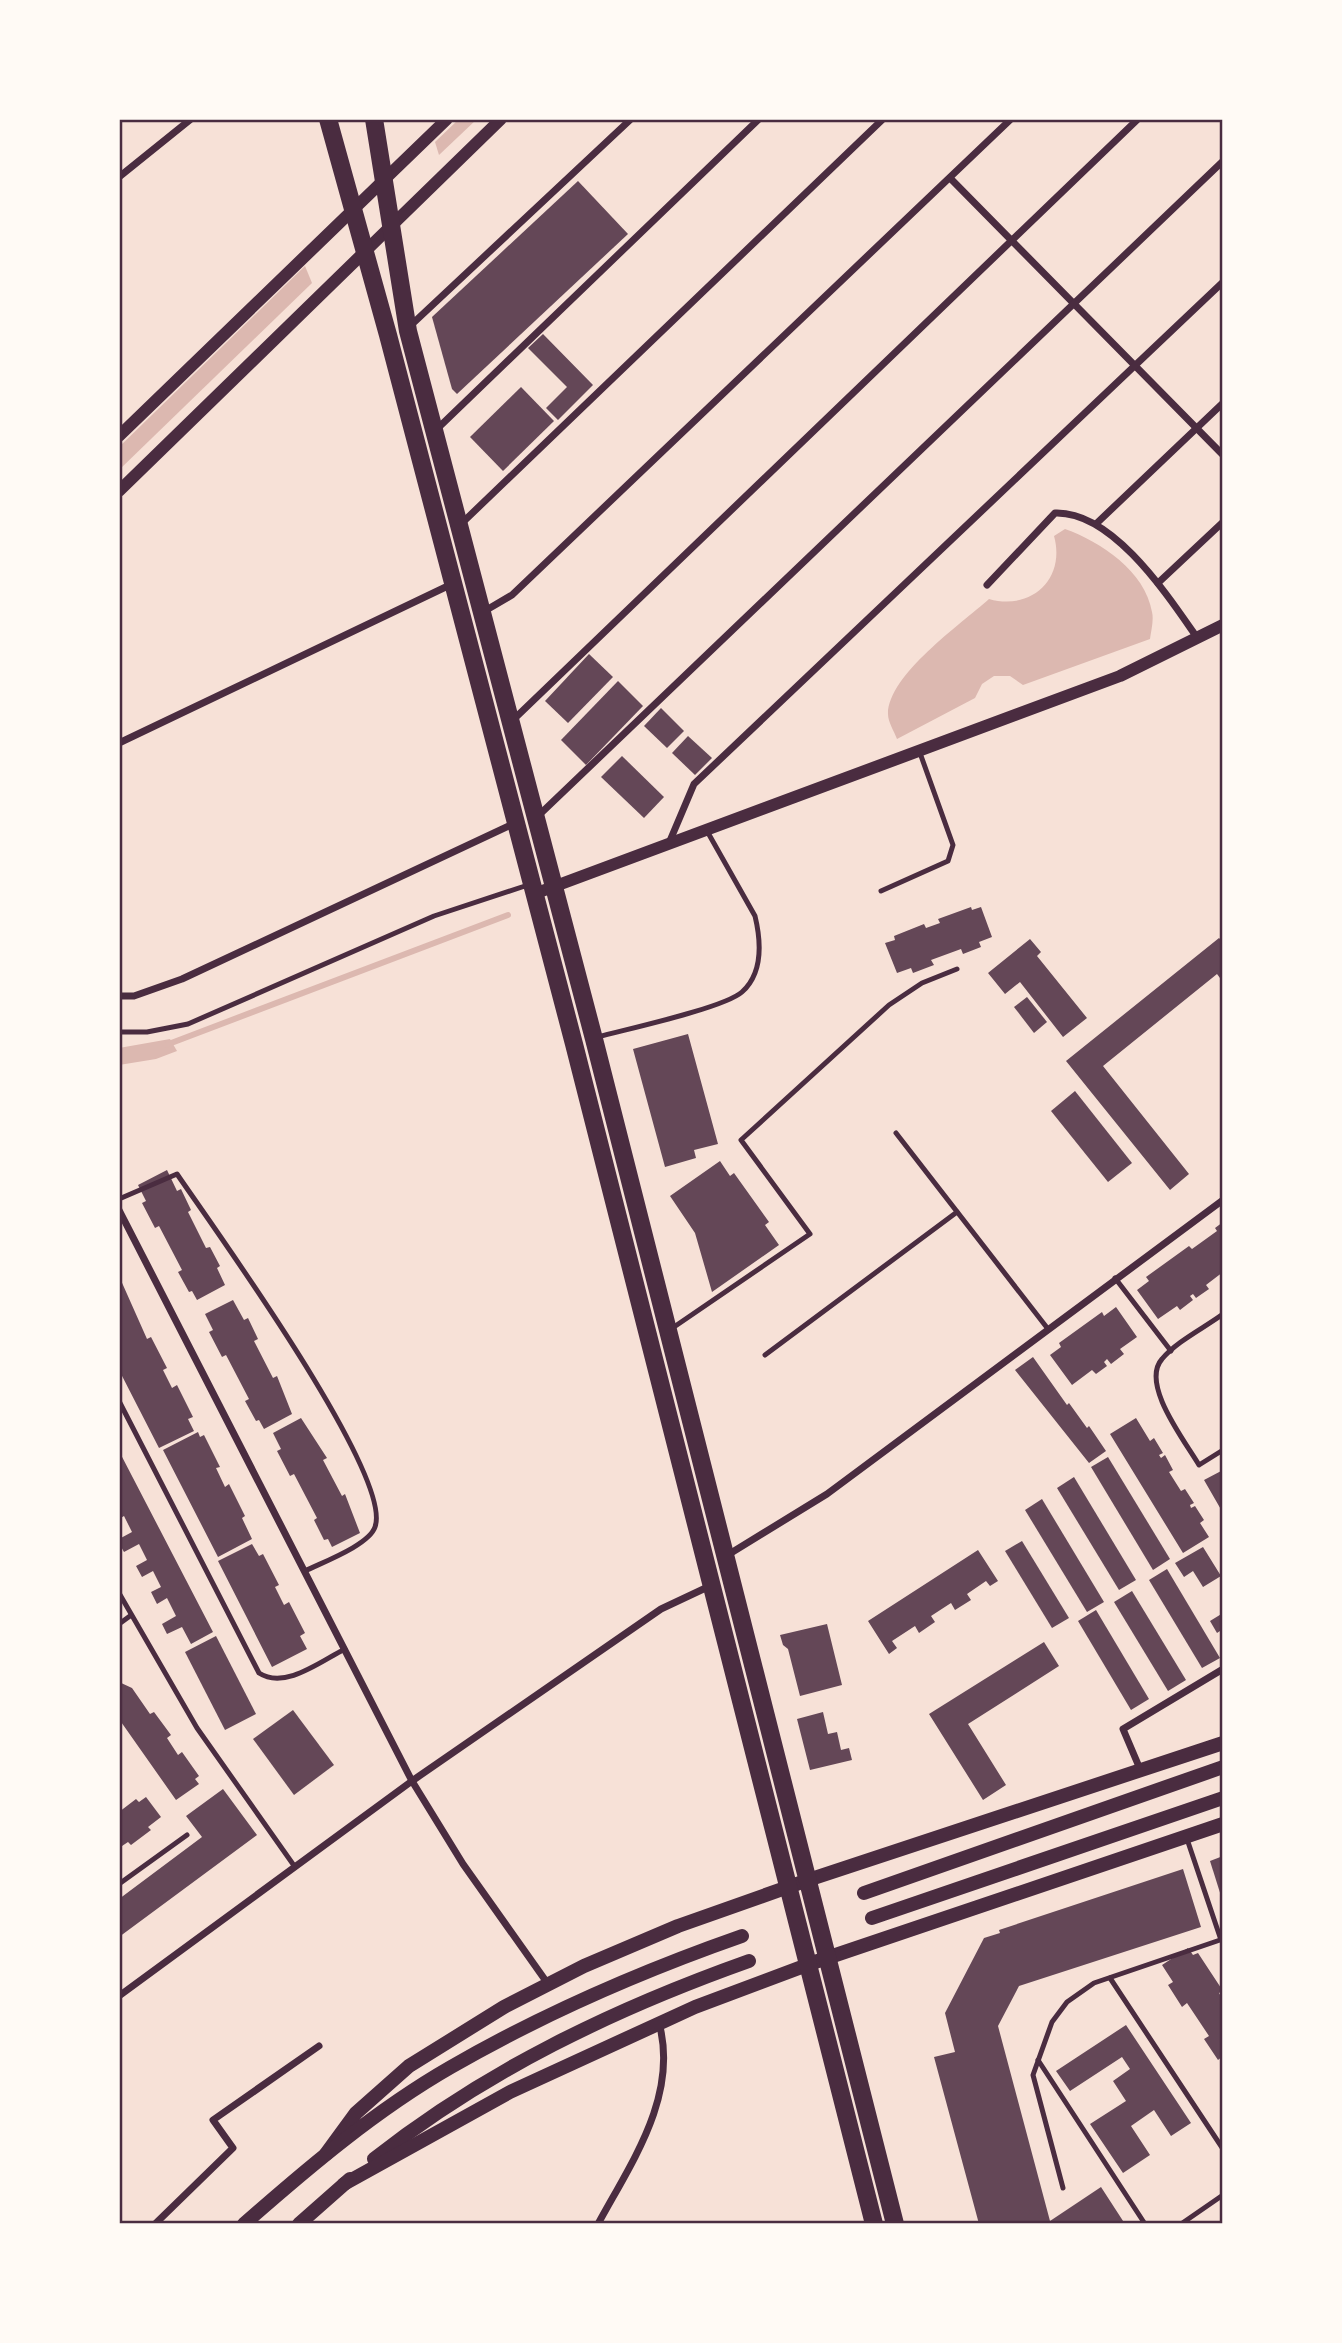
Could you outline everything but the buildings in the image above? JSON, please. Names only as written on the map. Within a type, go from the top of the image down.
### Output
[{"type":"main road","points":[[328,119],[516,823],[874,2224]]},
{"type":"main road","points":[[374,119],[408,328],[594,1039],[895,2224]]},
{"type":"main road","points":[[326,2154],[356,2113],[391,2080],[466,2029],[548,1984],[678,1926],[1223,1742]]},
{"type":"main road","points":[[864,1893],[1223,1767]]},
{"type":"main road","points":[[872,1918],[1223,1798]]},
{"type":"main road","points":[[344,2184],[510,2092],[659,2022],[808,1965],[1223,1824]]},
{"type":"main road","points":[[244,2224],[326,2154],[413,2091],[502,2039],[605,1990],[742,1936]]},
{"type":"main road","points":[[299,2224],[344,2184],[427,2119],[501,2072],[622,2010],[749,1961]]},
{"type":"street","points":[[119,177],[191,119]]},
{"type":"street","points":[[119,436],[447,119]]},
{"type":"street","points":[[119,491],[501,119]]},
{"type":"street","points":[[408,328],[631,119]]},
{"type":"street","points":[[434,432],[759,119]]},
{"type":"street","points":[[459,526],[883,119]]},
{"type":"street","points":[[482,612],[512,594],[1012,119]]},
{"type":"street","points":[[510,722],[1138,119]]},
{"type":"street","points":[[536,819],[1223,161]]},
{"type":"street","points":[[950,178],[1223,455]]},
{"type":"street","points":[[669,843],[694,784],[1223,282]]},
{"type":"street","points":[[1097,523],[1223,402]]},
{"type":"street","points":[[987,584],[1055,513],[1079,515],[1097,523],[1158,583],[1199,639]]},
{"type":"street","points":[[1158,583],[1223,523]]},
{"type":"street","points":[[119,743],[453,583]]},
{"type":"street","points":[[533,889],[554,886],[1120,676],[1223,625]]},
{"type":"street","points":[[119,996],[134,996],[182,979],[516,823]]},
{"type":"street","points":[[726,1556],[827,1494],[1223,1200]]},
{"type":"street","points":[[119,1210],[412,1781],[463,1864],[548,1984]]},
{"type":"street","points":[[119,1996],[412,1781],[661,1609],[712,1584]]},
{"type":"street","points":[[1140,1769],[1123,1728],[1223,1669]]},
{"type":"street","points":[[598,2224],[629,2166],[661,2095],[665,2063],[659,2022]]},
{"type":"street","points":[[155,2224],[233,2148],[213,2120],[319,2046]]},
{"type":"lane","points":[[881,891],[948,861],[953,845],[919,750]]},
{"type":"lane","points":[[594,1039],[725,1001],[747,986],[758,959],[755,916],[705,828]]},
{"type":"lane","points":[[119,1032],[147,1032],[188,1024],[434,916],[533,889]]},
{"type":"lane","points":[[668,1331],[810,1234],[741,1140],[889,1005],[922,983],[957,969]]},
{"type":"lane","points":[[896,1133],[1048,1329]]},
{"type":"lane","points":[[119,1199],[177,1174],[280,1328],[353,1446],[377,1504],[376,1525],[368,1539],[305,1571]]},
{"type":"lane","points":[[765,1356],[957,1212]]},
{"type":"lane","points":[[1115,1278],[1171,1351]]},
{"type":"lane","points":[[1223,1314],[1164,1356],[1155,1371],[1158,1393],[1199,1465],[1223,1450]]},
{"type":"lane","points":[[119,1401],[259,1673],[271,1679],[286,1679],[345,1648]]},
{"type":"lane","points":[[119,1593],[197,1728],[295,1867]]},
{"type":"lane","points":[[119,1623],[130,1616]]},
{"type":"lane","points":[[119,1884],[187,1835]]},
{"type":"lane","points":[[1063,2188],[1033,2075],[1052,2022],[1067,2002],[1080,1992],[1110,1978],[1222,1939],[1186,1836]]},
{"type":"lane","points":[[1110,1978],[1223,2149]]},
{"type":"lane","points":[[1038,2060],[1145,2224]]},
{"type":"lane","points":[[1181,2224],[1223,2195]]},
{"type":"shaded area","points":[[459,119],[477,119],[439,155],[435,142]]},
{"type":"shaded area","points":[[305,266],[312,283],[119,470],[119,447]]},
{"type":"shaded area","points":[[1065,529],[1107,550],[1131,571],[1148,597],[1153,622],[1150,639],[1023,685],[1010,676],[994,676],[982,684],[975,698],[897,739],[888,714],[891,699],[900,683],[928,651],[989,599],[1004,602],[1019,600],[1042,588],[1055,566],[1054,536]]},
{"type":"shaded area","points":[[170,1039],[177,1051],[156,1059],[119,1065],[119,1048]]},
{"type":"waterway","points":[[166,1045],[508,915]]}]
